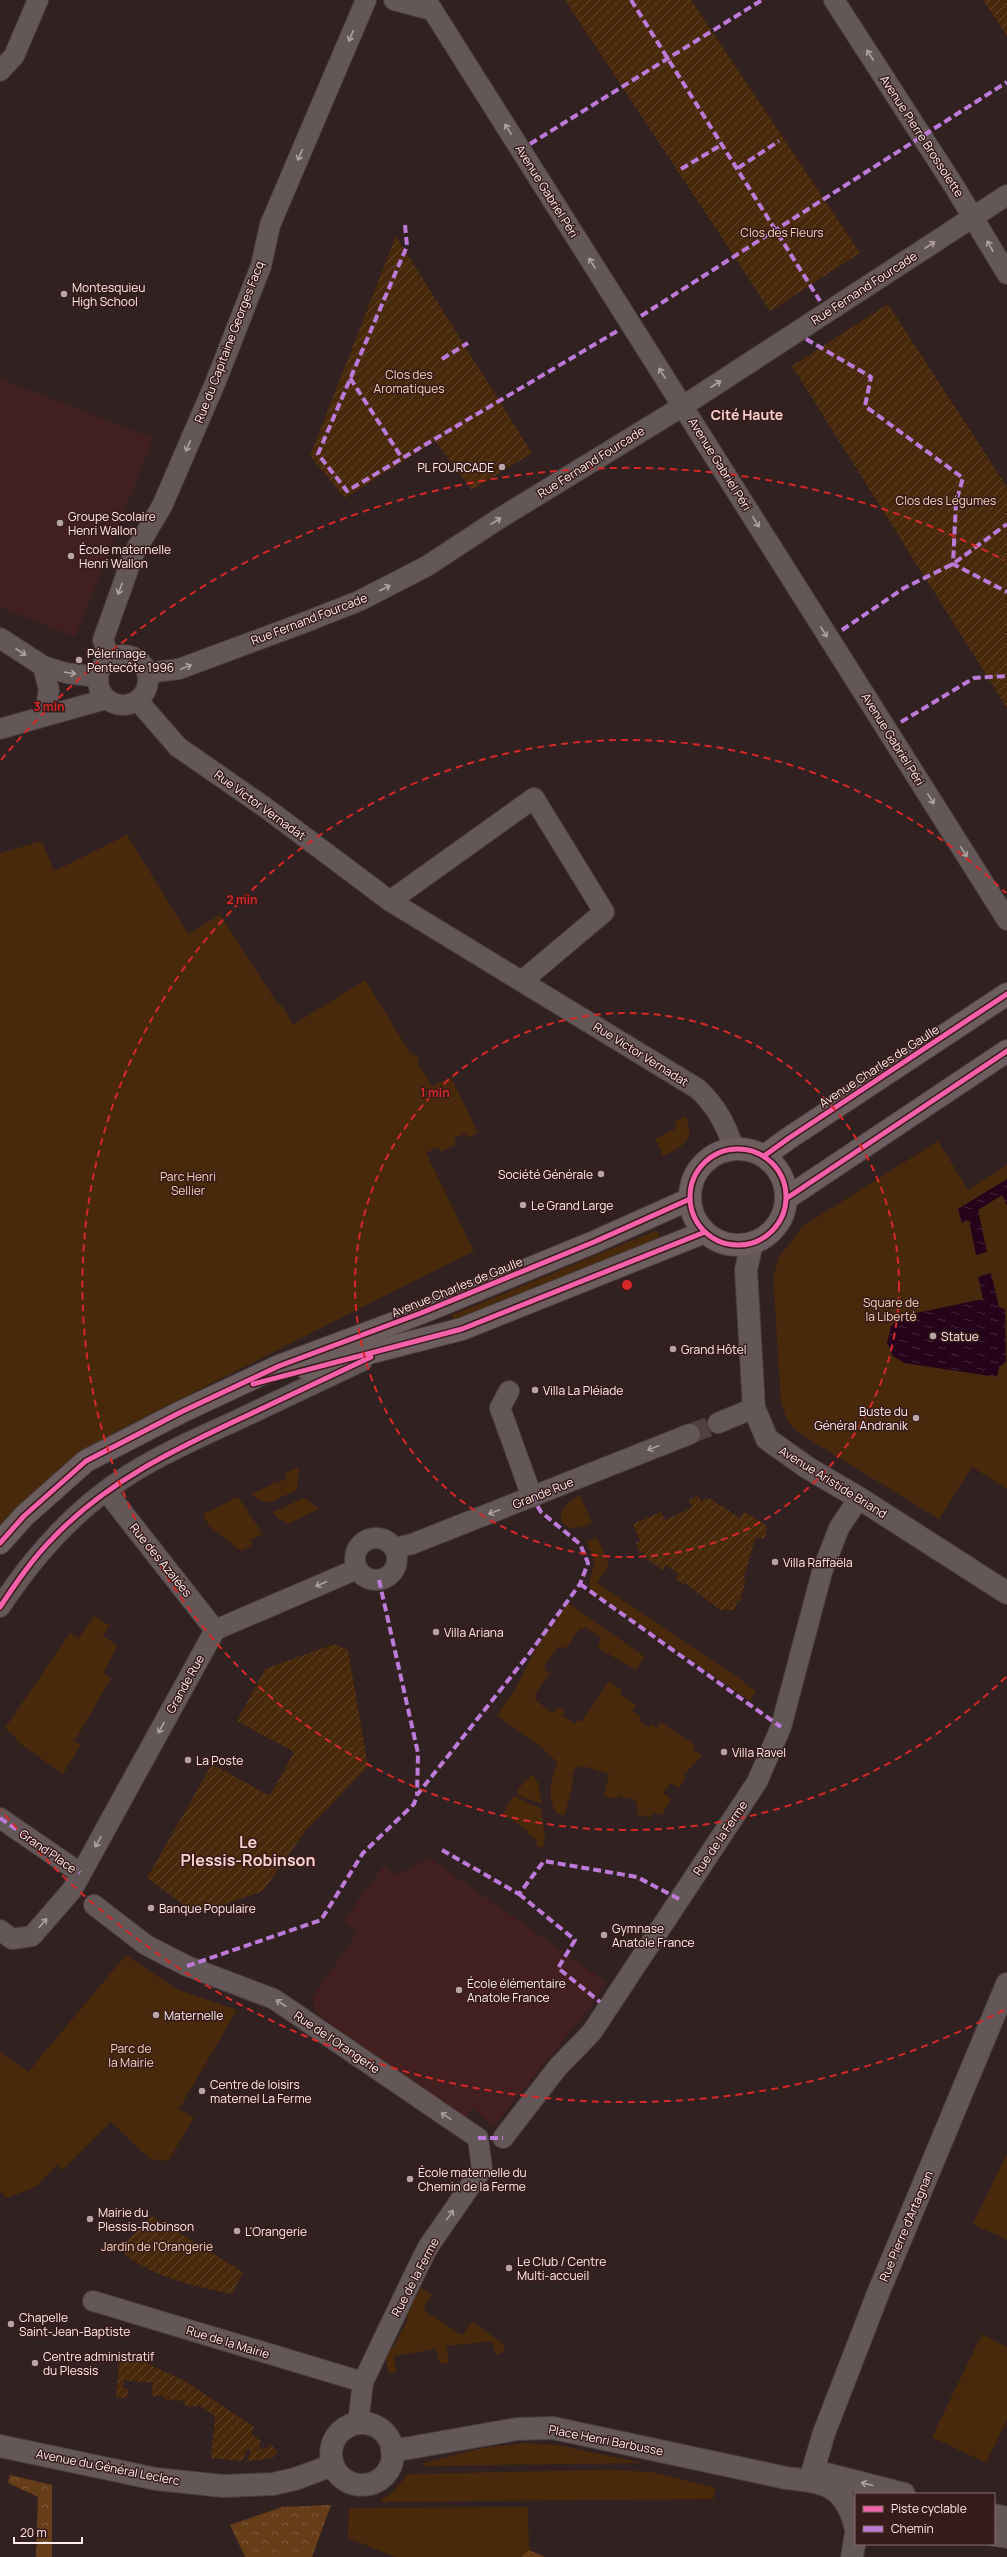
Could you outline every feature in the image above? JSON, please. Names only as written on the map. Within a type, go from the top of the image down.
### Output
[{"type":"main road","name":"Avenue Charles de Gaulle","points":[[764,1156],[1007,994]]},
{"type":"main road","points":[[787,1198],[1007,1051]]},
{"type":"main road","points":[[734,1150],[750,1151],[764,1156],[776,1168],[784,1182],[787,1198],[784,1213],[777,1226],[766,1236],[752,1243],[727,1244],[715,1239],[705,1232],[698,1222],[690,1199],[692,1184],[698,1171],[708,1160],[720,1153],[734,1150]]},
{"type":"main road","name":"Avenue Charles de Gaulle","points":[[0,1542],[24,1516],[86,1460],[181,1412],[279,1366],[421,1313],[594,1242],[690,1199]]},
{"type":"main road","name":"Avenue Charles de Gaulle","points":[[230,1390],[395,1345],[462,1329],[705,1232]]},
{"type":"main road","name":"Avenue Charles de Gaulle","points":[[0,1558],[24,1516]]},
{"type":"street","points":[[0,71],[14,56],[38,0]]},
{"type":"street","points":[[364,6],[391,0]]},
{"type":"street","name":"Avenue Gabriel Péri","points":[[394,0],[429,5],[1007,920]]},
{"type":"street","name":"Avenue Pierre Brossolette","points":[[834,0],[974,217],[1007,274]]},
{"type":"street","name":"Rue du Capitaine Georges Facq","points":[[110,658],[103,640],[134,553],[162,506],[216,380],[261,266],[270,225],[364,6]]},
{"type":"street","name":"Rue Fernand Fourcade","points":[[148,673],[179,670],[359,601],[427,566],[497,520],[683,406],[1007,195]]},
{"type":"street","points":[[0,638],[43,666],[66,673],[98,677]]},
{"type":"street","points":[[125,655],[133,657],[145,666],[148,673],[147,689],[138,701],[122,706],[106,699],[98,685],[98,677],[104,663],[110,658],[125,655]]},
{"type":"street","points":[[43,666],[49,690],[44,716]]},
{"type":"street","points":[[0,729],[106,699]]},
{"type":"street","name":"Rue Victor Vernadat","points":[[138,701],[178,747],[266,808],[390,901],[698,1089],[712,1102],[725,1124],[734,1150]]},
{"type":"street","points":[[390,901],[534,798],[604,912],[522,981]]},
{"type":"street","name":"Avenue Aristide Briand","points":[[752,1243],[746,1270],[754,1408],[767,1439],[808,1468],[860,1498],[1007,1593]]},
{"type":"street","name":"Avenue Charles de Gaulle","points":[[0,1607],[14,1585],[53,1538],[106,1491],[136,1470],[198,1438],[395,1345]]},
{"type":"street","points":[[509,1391],[500,1408],[532,1497]]},
{"type":"street","points":[[718,1423],[754,1408]]},
{"type":"street","name":"Grande Rue","points":[[395,1548],[412,1544],[690,1434]]},
{"type":"street","name":"Rue des Azalées","points":[[106,1491],[215,1630]]},
{"type":"street","name":"Rue de la Ferme","points":[[503,2138],[558,2067],[592,2032],[757,1782],[781,1727],[822,1572],[839,1528],[860,1498]]},
{"type":"street","points":[[378,1537],[390,1543],[395,1548],[397,1562],[391,1574],[385,1578],[372,1580],[361,1575],[357,1569],[355,1563],[356,1550],[365,1540],[378,1537]]},
{"type":"street","points":[[215,1630],[357,1569]]},
{"type":"street","name":"Grande Rue","points":[[83,1892],[215,1630]]},
{"type":"street","name":"Grand'Place","points":[[0,1818],[83,1892],[32,1936],[12,1939],[0,1930]]},
{"type":"street","name":"Rue de l'Orangerie","points":[[83,1892],[146,1945],[187,1966],[274,1999],[478,2138]]},
{"type":"street","name":"Rue Pierre d'Artagnan","points":[[816,2476],[824,2433],[879,2291],[1007,1984]]},
{"type":"street","name":"Rue de la Ferme","points":[[358,2423],[363,2382],[428,2247],[482,2168],[478,2138]]},
{"type":"street","name":"Rue de la Mairie","points":[[93,2301],[363,2382]]},
{"type":"street","points":[[358,2423],[377,2427],[385,2434],[392,2451],[388,2470],[382,2477],[366,2484],[346,2481],[333,2465],[331,2456],[335,2438],[349,2426],[358,2423]]},
{"type":"street","name":"Place Henri Barbusse","points":[[392,2451],[517,2428],[553,2428],[786,2478],[816,2476]]},
{"type":"street","name":"Avenue du Général Leclerc","points":[[0,2446],[156,2479],[223,2486],[273,2484],[295,2479],[333,2465]]},
{"type":"street","points":[[816,2476],[899,2493]]},
{"type":"street","points":[[816,2476],[836,2490],[845,2499],[852,2512],[855,2524]]},
{"type":"street","points":[[995,2515],[1007,2518]]},
{"type":"street","points":[[995,2535],[1007,2537]]},
{"type":"street","points":[[852,2557],[855,2539]]},
{"type":"shaded area","name":"Groupe Scolaire Henri Wallon","points":[[0,379],[153,438],[75,637],[0,607]]},
{"type":"shaded area","name":"École élémentaire Anatole France","points":[[429,1858],[606,1982],[592,2005],[493,2127],[473,2108],[465,2119],[317,2014],[312,1998],[358,1932],[343,1921],[384,1866],[397,1875]]},
{"type":"green space","name":"Clos des Fleurs","points":[[565,0],[691,0],[860,253],[770,311]]},
{"type":"green space","points":[[983,0],[1007,0],[1007,36]]},
{"type":"green space","name":"Clos des Aromatiques","points":[[396,236],[532,453],[472,490],[435,441],[345,498],[310,456]]},
{"type":"green space","name":"Clos des Légumes","points":[[888,304],[1007,487],[1007,708],[792,366]]},
{"type":"green space","name":"Parc Henri Sellier","points":[[127,835],[188,934],[220,915],[277,1003],[282,1006],[293,1025],[365,980],[411,1054],[419,1056],[418,1064],[432,1086],[451,1077],[478,1133],[468,1138],[465,1133],[454,1139],[456,1145],[441,1152],[438,1147],[426,1153],[474,1251],[117,1431],[51,1477],[0,1529],[0,853],[42,841],[54,871]]},
{"type":"green space","points":[[685,1116],[689,1131],[686,1142],[663,1156],[655,1139],[677,1128],[674,1122]]},
{"type":"green space","name":"Square de la Liberté","points":[[938,1141],[968,1190],[1007,1165],[1007,1489],[972,1467],[939,1519],[799,1433],[788,1422],[781,1403],[774,1289],[774,1273],[780,1256],[803,1226]]},
{"type":"green space","points":[[657,1230],[661,1241],[488,1310],[454,1320],[452,1315]]},
{"type":"green space","points":[[299,1467],[297,1490],[268,1503],[250,1495],[273,1484],[273,1480],[275,1484],[286,1479],[284,1474]]},
{"type":"green space","points":[[580,1495],[592,1523],[575,1528],[567,1527],[561,1520],[563,1508]]},
{"type":"green space","points":[[698,1496],[701,1501],[709,1498],[740,1518],[744,1512],[765,1524],[767,1529],[764,1539],[756,1537],[743,1579],[746,1580],[740,1601],[737,1601],[735,1610],[720,1610],[685,1583],[683,1584],[676,1579],[679,1574],[666,1565],[663,1570],[647,1559],[644,1552],[640,1553],[636,1543],[640,1541],[633,1524],[661,1512],[665,1520],[692,1508],[689,1500]]},
{"type":"green space","points":[[238,1497],[263,1534],[250,1540],[252,1545],[241,1551],[209,1526],[203,1514]]},
{"type":"green space","points":[[304,1498],[319,1509],[288,1524],[275,1516],[273,1512]]},
{"type":"green space","points":[[597,1537],[609,1565],[597,1583],[736,1676],[756,1692],[750,1701],[590,1590],[589,1583],[595,1562],[587,1542]]},
{"type":"green space","points":[[568,1603],[645,1657],[636,1670],[598,1648],[601,1638],[585,1627],[582,1630],[580,1628],[566,1648],[558,1647],[544,1667],[549,1674],[535,1694],[537,1696],[535,1700],[553,1713],[558,1707],[565,1711],[562,1715],[575,1724],[577,1720],[581,1722],[609,1681],[622,1690],[620,1694],[636,1705],[632,1711],[641,1717],[639,1720],[649,1728],[652,1724],[657,1728],[661,1722],[695,1745],[693,1749],[702,1755],[683,1776],[686,1778],[679,1788],[671,1783],[663,1793],[671,1799],[662,1815],[652,1813],[650,1818],[636,1814],[638,1805],[636,1804],[636,1800],[619,1796],[617,1799],[604,1796],[609,1774],[583,1766],[575,1768],[572,1774],[573,1781],[565,1815],[556,1813],[551,1800],[551,1782],[558,1763],[540,1746],[497,1716],[516,1688],[534,1651]]},
{"type":"green space","points":[[94,1616],[109,1625],[103,1636],[118,1646],[103,1673],[111,1678],[74,1742],[81,1744],[63,1774],[15,1740],[17,1738],[5,1728],[70,1633],[78,1639]]},
{"type":"green space","points":[[334,1644],[348,1650],[368,1766],[306,1830],[263,1891],[196,1914],[147,1878],[212,1764],[270,1796],[294,1752],[237,1721],[265,1669]]},
{"type":"green space","points":[[532,1774],[538,1783],[542,1804],[518,1795],[518,1789]]},
{"type":"green space","points":[[514,1796],[541,1809],[545,1838],[543,1847],[540,1848],[535,1845],[538,1841],[526,1833],[528,1831],[503,1813]]},
{"type":"green space","name":"Parc de la Mairie","points":[[126,1955],[176,1989],[237,2010],[179,2109],[194,2118],[168,2161],[150,2159],[111,2122],[63,2170],[57,2165],[37,2186],[7,2198],[0,2191],[0,2052],[28,2072]]},
{"type":"green space","points":[[1007,2154],[1007,2240],[973,2224]]},
{"type":"green space","name":"Jardin de l'Orangerie","points":[[152,2216],[243,2272],[232,2294],[203,2288],[172,2279],[144,2267],[119,2249]]},
{"type":"green space","points":[[418,2286],[432,2295],[423,2310],[462,2335],[472,2322],[505,2345],[503,2352],[496,2355],[492,2341],[446,2346],[449,2362],[440,2364],[436,2349],[393,2356],[397,2372],[389,2374],[384,2352],[387,2345],[393,2348],[408,2319],[403,2315]]},
{"type":"green space","points":[[982,2334],[1007,2347],[1007,2420],[986,2463],[932,2437]]},
{"type":"green space","points":[[120,2351],[185,2381],[254,2427],[251,2434],[261,2441],[259,2449],[267,2449],[270,2445],[278,2451],[272,2458],[247,2461],[251,2451],[247,2449],[242,2461],[211,2458],[215,2416],[199,2405],[198,2407],[185,2406],[185,2401],[164,2399],[164,2396],[151,2396],[153,2383],[124,2380],[123,2388],[128,2389],[127,2398],[116,2398]]},
{"type":"green space","points":[[525,2443],[558,2445],[642,2463],[424,2466],[424,2463],[482,2448]]},
{"type":"green space","points":[[610,2470],[652,2472],[716,2488],[713,2499],[382,2502],[381,2500],[391,2494],[408,2474]]},
{"type":"green space","points":[[10,2475],[52,2485],[52,2557],[36,2557],[38,2497],[8,2483]]},
{"type":"green space","points":[[331,2505],[312,2557],[245,2557],[230,2525],[282,2507]]},
{"type":"green space","points":[[528,2507],[529,2550],[521,2557],[396,2557],[348,2538],[349,2508]]},
{"type":"green space","points":[[529,2550],[545,2557],[521,2557]]},
{"type":"water","points":[[1007,1179],[1007,1206],[1002,1195],[978,1210],[987,1252],[976,1255],[969,1220],[962,1223],[958,1209]]},
{"type":"water","points":[[991,1273],[999,1307],[1005,1309],[1006,1362],[999,1367],[997,1377],[904,1363],[893,1356],[887,1343],[891,1326],[902,1316],[983,1299],[978,1277]]},
{"type":"tunnel","points":[[690,1434],[718,1423]]},
{"type":"marked path","points":[[631,0],[820,301]]},
{"type":"marked path","points":[[530,144],[762,0]]},
{"type":"marked path","points":[[641,316],[1007,82]]},
{"type":"marked path","points":[[738,168],[779,141]]},
{"type":"marked path","points":[[681,169],[723,144]]},
{"type":"marked path","points":[[405,225],[407,246],[318,454],[347,491],[619,330]]},
{"type":"marked path","points":[[806,339],[871,377],[865,406],[963,478],[956,502],[953,564],[1007,592]]},
{"type":"marked path","points":[[442,359],[468,343]]},
{"type":"marked path","points":[[350,378],[402,458]]},
{"type":"marked path","points":[[842,630],[904,588],[953,564],[1007,524]]},
{"type":"marked path","points":[[901,722],[974,678],[1007,676]]},
{"type":"marked path","points":[[187,1966],[321,1920],[363,1853],[414,1804],[417,1795],[529,1654],[580,1584],[588,1563],[580,1544],[541,1512],[532,1497]]},
{"type":"marked path","points":[[379,1580],[418,1753],[417,1795]]},
{"type":"marked path","points":[[580,1584],[781,1727]]},
{"type":"marked path","points":[[0,1818],[80,1873]]},
{"type":"marked path","points":[[442,1850],[519,1894],[544,1861],[637,1877],[679,1899]]},
{"type":"marked path","points":[[519,1894],[575,1940],[558,1968],[600,2002]]},
{"type":"marked path","points":[[478,2138],[503,2138]]},
{"type":"cycle path","points":[[764,1156],[1007,994]]},
{"type":"cycle path","points":[[787,1198],[1007,1051]]},
{"type":"cycle path","points":[[738,1149],[756,1153],[772,1163],[782,1179],[786,1197],[782,1215],[772,1231],[756,1241],[738,1245],[720,1241],[704,1231],[694,1215],[690,1197],[694,1179],[704,1163],[720,1153],[738,1149]]},
{"type":"cycle path","points":[[0,1543],[24,1516],[86,1461],[181,1412],[279,1366],[421,1313],[594,1242],[690,1199]]},
{"type":"cycle path","points":[[253,1384],[462,1329],[705,1232]]},
{"type":"cycle path","points":[[0,1607],[32,1562],[53,1538],[74,1518],[119,1483],[168,1454],[371,1357]]},
{"type":"place","name":"Montesquieu High School","points":[[64,294]]},
{"type":"place","name":"PL FOURCADE","points":[[502,467]]},
{"type":"place","name":"Groupe Scolaire Henri Wallon","points":[[60,523]]},
{"type":"place","name":"École maternelle Henri Wallon","points":[[71,556]]},
{"type":"place","name":"Pélerinage Pentecôte 1996","points":[[79,660]]},
{"type":"place","name":"Société Générale","points":[[601,1174]]},
{"type":"place","name":"Le Grand Large","points":[[523,1205]]},
{"type":"place","name":"Statue","points":[[933,1336]]},
{"type":"place","name":"Grand Hôtel","points":[[673,1349]]},
{"type":"place","name":"Villa La Pléiade","points":[[535,1390]]},
{"type":"place","name":"Buste du Général Andranik","points":[[916,1418]]},
{"type":"place","name":"Villa Raffaëla","points":[[775,1562]]},
{"type":"place","name":"Villa Ariana","points":[[436,1632]]},
{"type":"place","name":"Villa Ravel","points":[[724,1752]]},
{"type":"place","name":"La Poste","points":[[188,1760]]},
{"type":"place","name":"Banque Populaire","points":[[151,1908]]},
{"type":"place","name":"Gymnase Anatole France","points":[[604,1935]]},
{"type":"place","name":"École élémentaire Anatole France","points":[[459,1990]]},
{"type":"place","name":"Maternelle","points":[[156,2015]]},
{"type":"place","name":"Centre de loisirs maternel La Ferme","points":[[202,2091]]},
{"type":"place","name":"École maternelle du Chemin de la Ferme","points":[[410,2179]]},
{"type":"place","name":"Mairie du Plessis-Robinson","points":[[90,2219]]},
{"type":"place","name":"L'Orangerie","points":[[237,2231]]},
{"type":"place","name":"Le Club / Centre Multi-accueil","points":[[509,2268]]},
{"type":"place","name":"Chapelle Saint-Jean-Baptiste","points":[[11,2324]]},
{"type":"place","name":"Centre administratif du Plessis","points":[[35,2363]]},
{"type":"district","name":"Cité Haute","points":[[747,414]]},
{"type":"district","name":"Le Plessis-Robinson","points":[[248,1851]]}]
